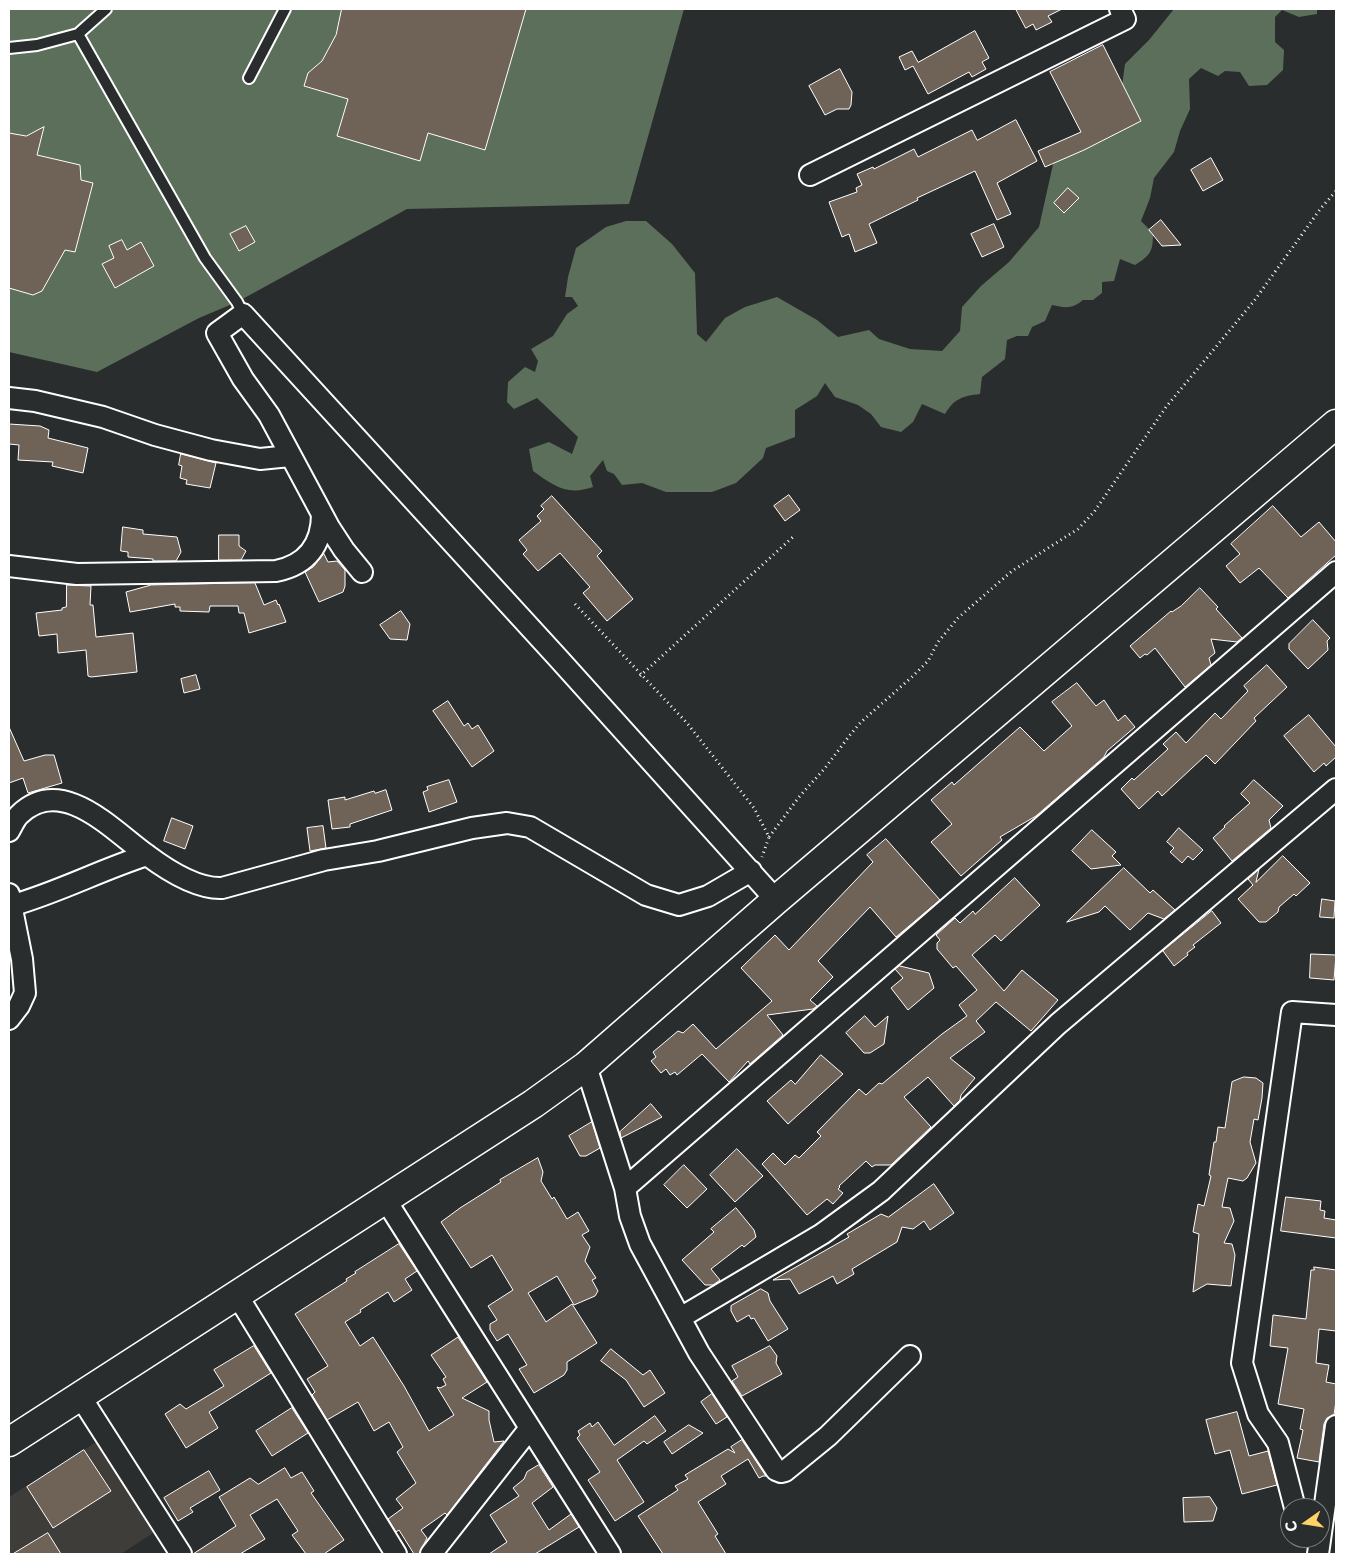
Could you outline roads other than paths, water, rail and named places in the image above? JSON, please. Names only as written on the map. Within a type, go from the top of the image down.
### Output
[{"type":"main road","points":[[9,1442],[533,1104],[586,1066],[776,900],[1336,424]]},
{"type":"street","points":[[810,176],[1125,19],[1120,9]]},
{"type":"street","points":[[362,572],[344,550],[322,514],[269,415],[243,379],[217,333],[243,314],[558,658],[776,900]]},
{"type":"street","points":[[9,398],[35,401],[103,417],[155,435],[211,450],[260,459],[290,456]]},
{"type":"street","points":[[9,566],[77,574],[276,571],[292,566],[313,550],[322,527],[322,514]]},
{"type":"street","points":[[625,1188],[1336,572]]},
{"type":"street","points":[[680,1318],[822,1234],[882,1191],[1058,1024],[1336,789]]},
{"type":"street","points":[[9,831],[18,816],[33,806],[50,800],[67,801],[108,824],[147,856],[186,880],[212,888],[222,888],[324,860],[378,851],[472,828],[507,823],[530,827],[646,895],[679,905],[708,896],[751,871]]},
{"type":"street","points":[[9,1019],[19,1006],[25,992],[22,959],[9,900],[39,898],[118,865],[147,856]]},
{"type":"street","points":[[1292,1498],[1278,1443],[1258,1414],[1242,1363],[1292,1012],[1336,1015]]},
{"type":"street","points":[[586,1066],[625,1188],[630,1216],[640,1244],[699,1354],[776,1470],[785,1471],[828,1436],[910,1356]]},
{"type":"street","points":[[385,1200],[610,1554]]},
{"type":"street","points":[[237,1295],[396,1554]]},
{"type":"street","points":[[80,1396],[181,1554]]},
{"type":"street","points":[[1318,1554],[1336,1426]]},
{"type":"street","points":[[431,1554],[530,1428]]},
{"type":"lane","points":[[9,48],[37,45],[78,34],[106,9]]},
{"type":"lane","points":[[249,78],[285,9]]},
{"type":"lane","points":[[78,34],[205,258],[237,302],[243,314]]}]
